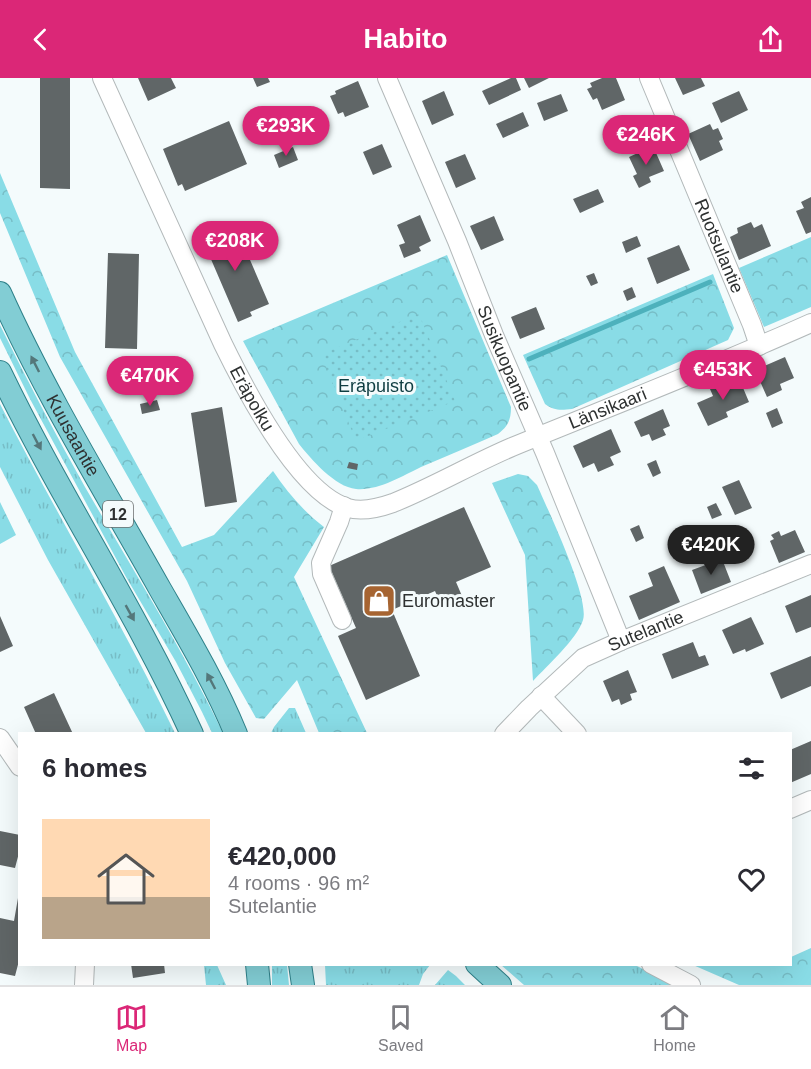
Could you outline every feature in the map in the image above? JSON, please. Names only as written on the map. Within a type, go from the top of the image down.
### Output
[{"type":"main road","name":"Kuusaantie","points":[[0,293],[60,412],[193,648],[230,717],[235,732]]},
{"type":"main road","name":"Kuusaantie","points":[[0,372],[67,500],[176,698],[191,732]]},
{"type":"main road","points":[[257,966],[259,985]]},
{"type":"main road","points":[[300,966],[303,985]]},
{"type":"main road","points":[[479,966],[500,985]]},
{"type":"street","name":"Eräpolku","points":[[102,78],[243,386],[286,452],[310,482],[330,499],[349,508],[367,510],[392,503],[538,437]]},
{"type":"street","name":"Susikuopantie","points":[[387,78],[457,241],[621,641]]},
{"type":"street","name":"Ruotsulantie","points":[[649,78],[759,346]]},
{"type":"street","name":"Länsikaari","points":[[538,437],[811,323]]},
{"type":"street","points":[[342,620],[322,574],[321,564],[344,506]]},
{"type":"street","name":"Sutelantie","points":[[506,732],[583,658],[811,564]]},
{"type":"street","points":[[541,696],[575,732]]},
{"type":"street","points":[[0,738],[18,763]]},
{"type":"street","points":[[792,808],[811,800]]},
{"type":"street","points":[[84,985],[85,966]]},
{"type":"street","points":[[655,966],[691,985]]},
{"type":"green space","points":[[0,173],[75,352],[182,547],[214,535],[273,471],[296,501],[324,527],[294,577],[367,732],[319,732],[297,680],[264,719],[256,718],[225,663],[187,581],[60,357],[0,213]]},
{"type":"green space","points":[[811,237],[811,307],[764,327],[739,268]]},
{"type":"green space","name":"Eräpuisto","points":[[447,255],[511,407],[508,422],[498,434],[390,482],[373,488],[348,487],[324,471],[299,444],[243,341]]},
{"type":"green space","points":[[713,274],[734,328],[728,340],[572,409],[555,409],[545,404],[523,355]]},
{"type":"green space","points":[[419,314],[455,401],[356,441],[321,354]]},
{"type":"green space","points":[[0,325],[63,447],[174,639],[222,732],[212,732],[176,662],[126,577],[30,399],[0,338]]},
{"type":"green space","points":[[0,404],[133,650],[174,732],[145,732],[48,560],[0,467]]},
{"type":"green space","points":[[518,474],[528,476],[537,485],[567,554],[583,609],[583,620],[575,635],[533,681],[525,555],[492,483]]},
{"type":"green space","points":[[0,502],[16,535],[0,544]]},
{"type":"green space","points":[[289,708],[295,708],[306,732],[272,732]]},
{"type":"green space","points":[[811,948],[811,985],[739,985],[695,966],[792,966],[792,957]]},
{"type":"green space","points":[[204,966],[217,966],[226,985],[206,985]]},
{"type":"green space","points":[[272,966],[287,966],[289,985],[272,985]]},
{"type":"green space","points":[[325,966],[429,966],[419,985],[326,985]]},
{"type":"green space","points":[[502,966],[637,966],[675,985],[524,985]]},
{"type":"green space","points":[[511,966],[611,966],[642,985],[530,985],[520,978]]},
{"type":"green space","points":[[448,970],[456,976],[465,985],[435,985]]},
{"type":"building","points":[[40,78],[70,78],[70,189],[40,188]]},
{"type":"building","points":[[138,78],[171,78],[176,88],[148,101]]},
{"type":"building","points":[[253,78],[268,78],[270,82],[257,87]]},
{"type":"building","points":[[516,78],[521,90],[489,105],[482,91]]},
{"type":"building","points":[[524,78],[549,78],[529,88]]},
{"type":"building","points":[[602,78],[616,78],[625,100],[602,110],[597,98],[593,100],[587,89],[592,87],[590,83]]},
{"type":"building","points":[[675,78],[701,78],[705,86],[683,95]]},
{"type":"building","points":[[358,81],[369,107],[345,117],[343,112],[338,114],[330,96],[336,94],[335,91]]},
{"type":"building","points":[[444,91],[454,115],[432,125],[422,101]]},
{"type":"building","points":[[739,91],[748,110],[721,123],[712,103]]},
{"type":"building","points":[[561,94],[568,111],[544,121],[537,103]]},
{"type":"building","points":[[523,112],[529,126],[503,138],[496,124]]},
{"type":"building","points":[[229,121],[247,164],[185,191],[182,184],[178,186],[163,149]]},
{"type":"building","points":[[710,124],[713,130],[718,128],[723,139],[719,141],[723,150],[700,161],[688,134]]},
{"type":"building","points":[[382,144],[392,167],[373,175],[363,152]]},
{"type":"building","points":[[653,146],[664,171],[649,177],[651,182],[639,188],[633,176],[637,174],[629,157]]},
{"type":"building","points":[[293,147],[298,160],[279,168],[274,155]]},
{"type":"building","points":[[465,154],[476,179],[456,188],[445,162]]},
{"type":"building","points":[[598,189],[604,202],[580,213],[573,199]]},
{"type":"building","points":[[811,197],[811,232],[806,234],[796,211],[804,208],[801,202]]},
{"type":"building","points":[[420,215],[431,241],[419,247],[421,251],[404,258],[399,245],[405,243],[397,225]]},
{"type":"building","points":[[494,216],[504,240],[481,250],[470,226]]},
{"type":"building","points":[[751,222],[754,228],[762,224],[771,246],[739,260],[730,237],[738,233],[737,228]]},
{"type":"building","points":[[235,225],[269,304],[250,312],[252,316],[238,322],[201,236]]},
{"type":"building","points":[[637,236],[641,246],[626,253],[622,242]]},
{"type":"building","points":[[679,245],[690,270],[657,284],[647,258]]},
{"type":"building","points":[[108,253],[139,254],[137,349],[105,348]]},
{"type":"building","points":[[594,273],[598,283],[591,286],[586,276]]},
{"type":"building","points":[[632,287],[636,297],[627,301],[623,291]]},
{"type":"building","points":[[536,307],[545,329],[520,339],[511,317]]},
{"type":"building","points":[[785,357],[794,378],[780,384],[782,390],[767,397],[755,370]]},
{"type":"building","points":[[131,362],[139,367],[133,376],[126,371]]},
{"type":"building","points":[[738,376],[749,402],[726,412],[728,417],[708,426],[697,403],[713,396],[710,389]]},
{"type":"building","points":[[157,400],[160,410],[142,414],[140,404]]},
{"type":"building","points":[[222,407],[237,502],[205,507],[191,413]]},
{"type":"building","points":[[777,408],[783,423],[772,428],[766,413]]},
{"type":"building","points":[[663,409],[670,426],[663,429],[666,435],[652,441],[649,434],[641,437],[634,422]]},
{"type":"building","points":[[611,429],[621,452],[610,457],[614,465],[598,472],[594,463],[583,468],[573,446]]},
{"type":"building","points":[[656,460],[661,473],[653,477],[647,464]]},
{"type":"building","points":[[349,462],[358,464],[357,470],[347,468]]},
{"type":"building","points":[[739,480],[752,508],[735,515],[722,487]]},
{"type":"building","points":[[716,503],[722,515],[712,519],[707,507]]},
{"type":"building","name":"Euromaster","points":[[464,507],[491,567],[456,582],[462,596],[441,605],[435,591],[392,610],[420,676],[366,700],[338,636],[356,628],[329,566]]},
{"type":"building","points":[[639,525],[644,538],[636,542],[630,529]]},
{"type":"building","points":[[795,530],[805,552],[779,563],[770,541],[774,539],[771,535],[779,531],[781,536]]},
{"type":"building","points":[[722,559],[731,582],[701,594],[692,570]]},
{"type":"building","points":[[664,566],[680,602],[639,620],[629,596],[653,586],[648,573]]},
{"type":"building","points":[[811,595],[811,627],[796,633],[785,606]]},
{"type":"building","points":[[0,616],[13,646],[0,652]]},
{"type":"building","points":[[751,617],[764,644],[746,652],[745,649],[733,654],[722,630]]},
{"type":"building","points":[[693,642],[699,657],[705,655],[709,665],[672,679],[662,654]]},
{"type":"building","points":[[811,656],[811,686],[781,699],[770,673]]},
{"type":"building","points":[[628,670],[637,692],[630,694],[632,700],[621,705],[619,699],[612,702],[603,681]]},
{"type":"building","points":[[54,693],[72,732],[35,732],[24,707]]},
{"type":"building","points":[[811,741],[811,774],[792,782],[792,749]]},
{"type":"building","points":[[0,831],[18,835],[18,857],[15,868],[0,865]]},
{"type":"building","points":[[18,898],[18,965],[15,976],[0,973],[0,918],[14,921]]},
{"type":"building","points":[[131,966],[164,966],[165,973],[133,978]]},
{"type":"waterway","points":[[529,359],[710,282]]},
{"type":"place","name":"Euromaster","points":[[379,601]]}]
